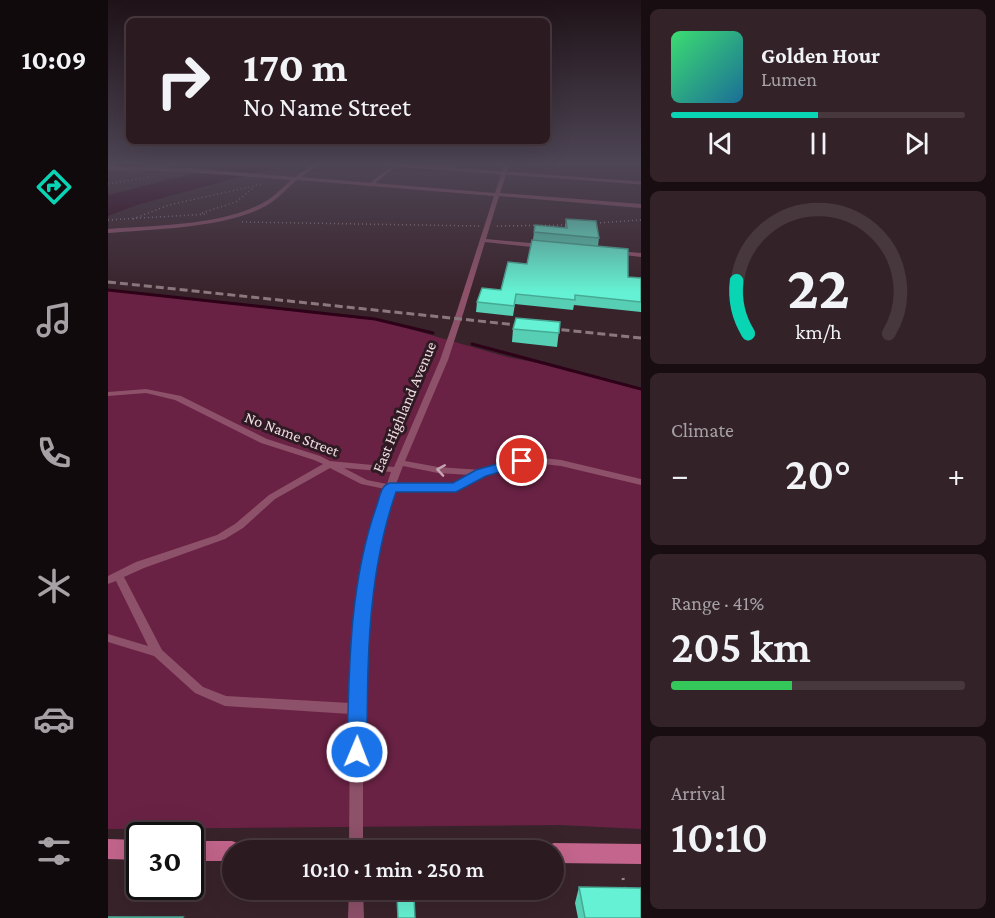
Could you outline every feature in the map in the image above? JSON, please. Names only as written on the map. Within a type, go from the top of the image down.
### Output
[{"type":"main road","points":[[108,849],[126,850]]},
{"type":"main road","points":[[204,851],[222,851]]},
{"type":"main road","points":[[564,853],[641,854]]},
{"type":"street","points":[[108,231],[220,220],[261,206]]},
{"type":"street","name":"East Highland Avenue","points":[[356,840],[360,642],[366,580],[378,522],[390,487],[455,330],[494,206]]},
{"type":"street","points":[[482,240],[554,248]]},
{"type":"street","points":[[612,253],[641,255]]},
{"type":"street","name":"No Name Street","points":[[108,394],[146,392],[178,398],[264,441],[330,464],[364,482],[390,487],[450,488],[462,485],[481,473],[522,461],[534,460],[561,463],[641,482]]},
{"type":"street","points":[[358,709],[225,701],[199,690],[158,653],[113,577],[221,537],[239,526],[272,497],[330,464],[400,466],[481,473]]},
{"type":"street","points":[[108,638],[158,653]]},
{"type":"street","points":[[356,900],[356,918]]},
{"type":"path","points":[[129,223],[158,208],[167,206]]},
{"type":"path","points":[[108,220],[202,213],[221,206]]},
{"type":"path","points":[[212,209],[228,209]]},
{"type":"path","points":[[202,213],[228,222],[575,225]]},
{"type":"path","points":[[596,223],[641,220]]},
{"type":"path","points":[[623,878],[626,895]]},
{"type":"shaded area","points":[[108,206],[135,206],[108,216]]},
{"type":"shaded area","points":[[108,290],[375,319],[507,357],[549,365],[641,389],[641,829],[560,825],[204,828],[204,822],[126,822],[126,829],[108,829]]},
{"type":"building","points":[[566,219],[596,221],[599,238],[534,232],[535,225],[567,228]]},
{"type":"building","points":[[532,240],[628,249],[628,277],[641,278],[641,302],[575,295],[575,300],[516,294],[514,306],[477,302],[482,288],[501,290],[508,262],[527,264]]},
{"type":"building","points":[[516,318],[560,322],[559,333],[513,329]]},
{"type":"building","points":[[579,887],[641,888],[641,918],[585,918]]},
{"type":"building","points":[[397,900],[414,900],[415,918],[398,918]]},
{"type":"building","points":[[108,917],[183,917],[108,918]]},
{"type":"waterway","points":[[108,290],[375,319],[433,333]]},
{"type":"waterway","points":[[472,344],[641,389]]},
{"type":"railway","points":[[115,283],[108,282],[641,338]]},
{"type":"route","points":[[357,752],[358,669],[366,580],[378,522],[390,487],[456,487],[481,473],[522,461]]}]
